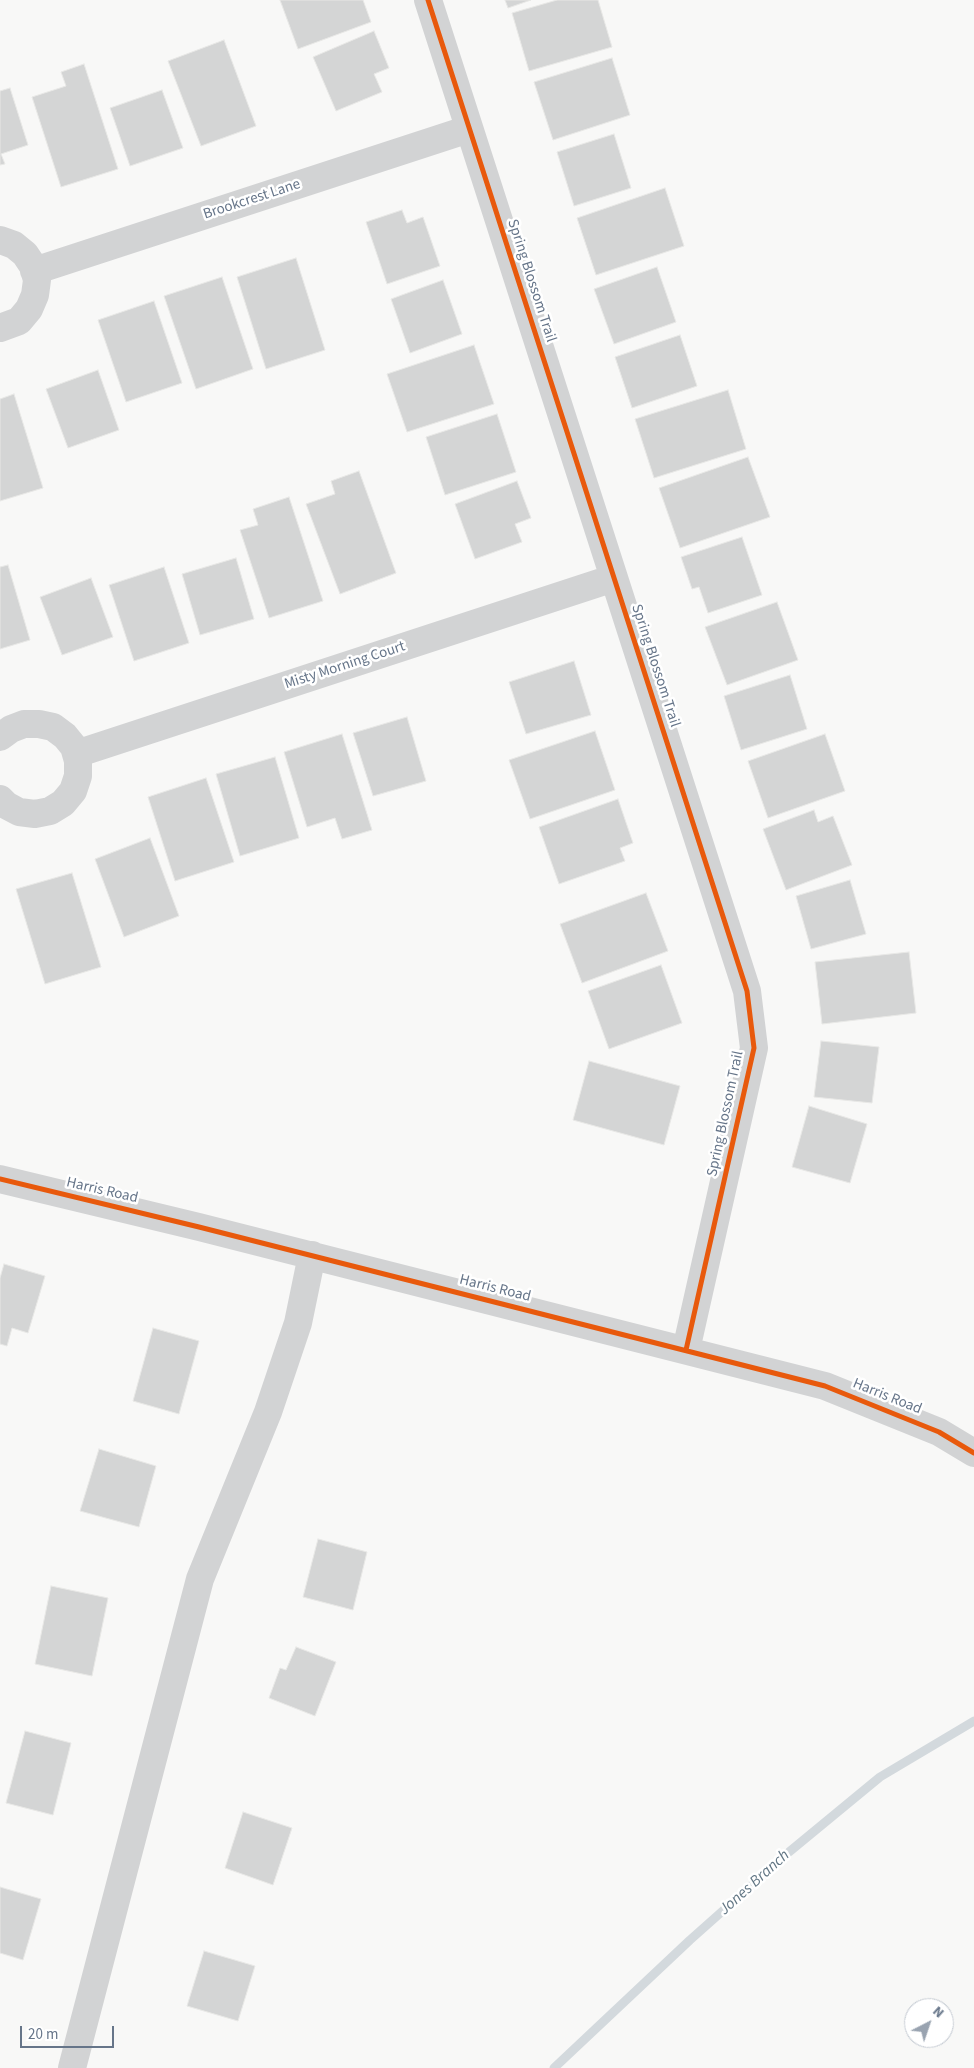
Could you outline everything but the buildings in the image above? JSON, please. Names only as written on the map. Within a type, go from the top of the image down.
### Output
[{"type":"street","name":"Spring Blossom Trail","points":[[428,0],[747,991],[754,1048],[686,1350]]},
{"type":"street","name":"Brookcrest Lane","points":[[34,271],[469,129]]},
{"type":"street","points":[[0,240],[14,245],[25,254],[37,280],[36,295],[30,309],[19,320],[0,328]]},
{"type":"street","name":"Misty Morning Court","points":[[76,754],[614,578]]},
{"type":"street","points":[[0,737],[11,729],[24,724],[39,724],[53,727],[65,736],[74,747],[78,761],[78,776],[73,791],[64,803],[50,811],[35,814],[20,812],[6,805],[0,799]]},
{"type":"street","name":"Harris Road","points":[[0,1179],[312,1255],[825,1386],[940,1432],[974,1453]]},
{"type":"street","points":[[72,2068],[200,1578],[268,1412],[298,1323],[312,1255]]},
{"type":"waterway","name":"Jones Branch","points":[[554,2068],[690,1940],[789,1852],[880,1777],[974,1721]]},
{"type":"cycle path","points":[[428,0],[747,991],[754,1048],[686,1350]]},
{"type":"cycle path","points":[[0,1179],[199,1227],[825,1386],[939,1432],[974,1453]]}]
